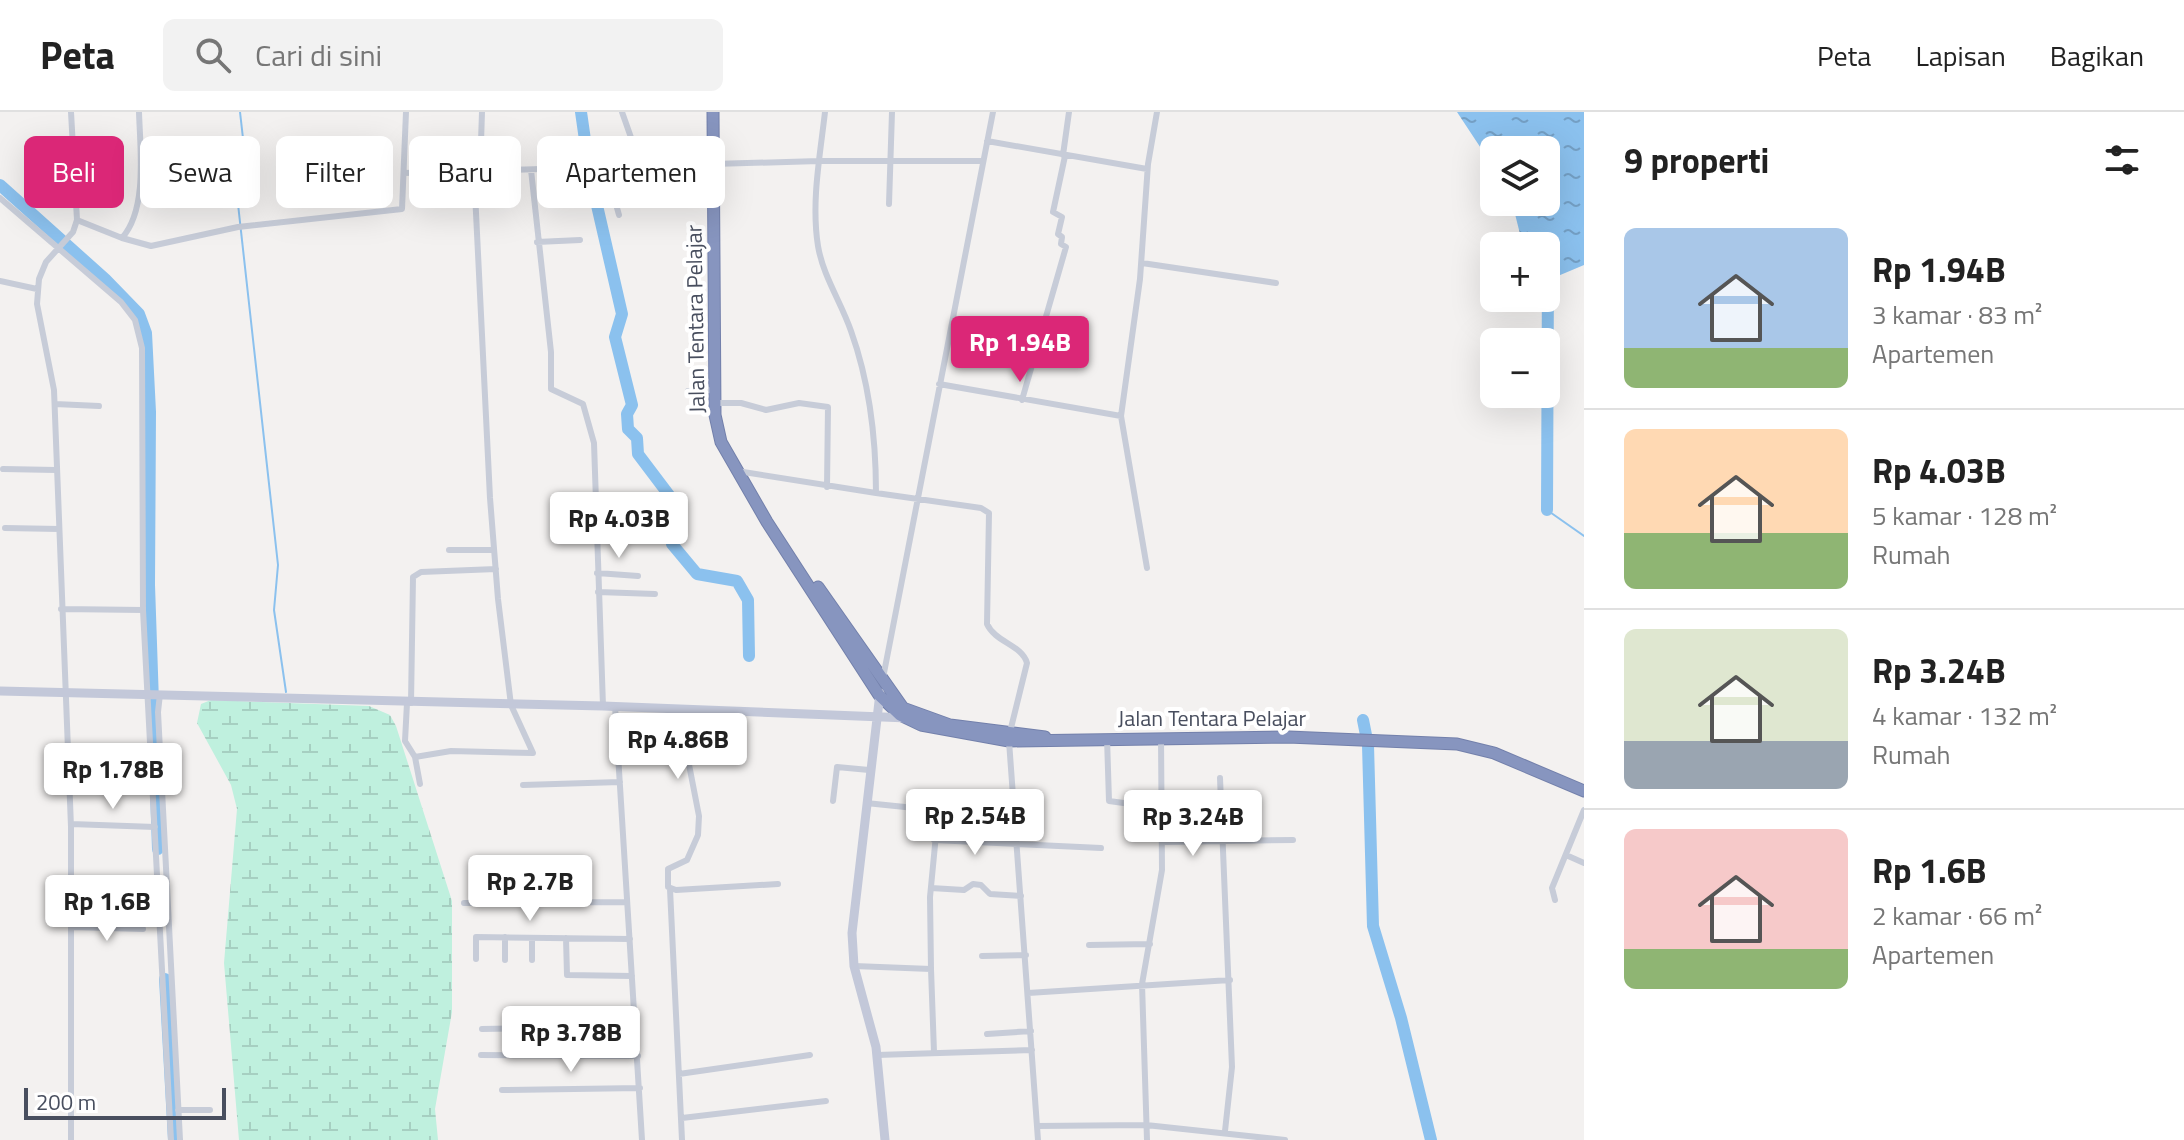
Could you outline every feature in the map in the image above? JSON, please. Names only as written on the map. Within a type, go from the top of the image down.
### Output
[{"type":"highway","name":"Jalan Tentara Pelajar","points":[[713,112],[713,136]]},
{"type":"highway","name":"Jalan Tentara Pelajar","points":[[713,208],[715,396],[721,442],[879,695],[911,716],[959,734],[1049,738],[1376,739],[1478,747],[1584,791]]},
{"type":"highway","name":"Jalan Tentara Pelajar","points":[[763,512],[772,519],[899,705],[911,716]]},
{"type":"street","points":[[71,112],[77,220],[73,232],[46,262],[37,289],[38,322],[54,382],[55,404],[71,824],[71,1140]]},
{"type":"street","points":[[122,238],[132,223],[137,198],[139,112]]},
{"type":"street","points":[[77,220],[151,246],[238,227],[402,209],[406,112]]},
{"type":"street","points":[[480,136],[482,112]]},
{"type":"street","points":[[622,112],[630,136]]},
{"type":"street","points":[[825,112],[816,198],[818,247],[825,274],[854,340],[870,396],[876,453],[876,493]]},
{"type":"street","points":[[889,204],[892,112]]},
{"type":"street","points":[[885,1140],[877,1055],[854,966],[852,933],[869,770],[879,695],[993,112]]},
{"type":"street","points":[[1022,400],[1066,247],[1061,244],[1062,237],[1058,234],[1062,217],[1053,212],[1069,112]]},
{"type":"street","points":[[1147,568],[1121,416],[1142,263],[1147,169],[1157,112]]},
{"type":"street","points":[[987,141],[1147,169]]},
{"type":"street","points":[[725,166],[819,161],[983,161]]},
{"type":"street","points":[[521,170],[537,170]]},
{"type":"street","points":[[531,170],[551,352],[551,389],[583,404],[594,443],[603,706]]},
{"type":"street","points":[[404,173],[409,173]]},
{"type":"street","points":[[0,198],[121,302],[135,320],[142,348],[143,610],[158,727],[180,1140]]},
{"type":"street","points":[[479,208],[494,550],[511,705],[536,760]]},
{"type":"street","points":[[618,208],[619,215]]},
{"type":"street","points":[[537,242],[580,240]]},
{"type":"street","points":[[1142,263],[1276,283]]},
{"type":"street","points":[[0,281],[37,289]]},
{"type":"street","points":[[939,384],[1121,416]]},
{"type":"street","points":[[688,391],[766,410],[799,403],[828,407],[827,487]]},
{"type":"street","points":[[55,404],[99,406]]},
{"type":"street","points":[[3,469],[56,470]]},
{"type":"street","points":[[737,471],[981,508],[989,513],[987,624],[1002,641],[1022,653],[1027,663],[1010,737],[1038,1140]]},
{"type":"street","points":[[5,528],[59,529]]},
{"type":"street","points":[[449,550],[494,550]]},
{"type":"street","points":[[420,784],[415,757],[405,741],[413,577],[421,572],[496,569]]},
{"type":"street","points":[[597,573],[638,576]]},
{"type":"street","points":[[598,592],[655,594]]},
{"type":"street","points":[[61,609],[143,610]]},
{"type":"street","points":[[0,691],[911,716]]},
{"type":"street","points":[[154,694],[155,827],[171,1140]]},
{"type":"street","points":[[615,706],[642,1140]]},
{"type":"street","points":[[678,708],[699,830],[687,860],[668,869],[682,1140]]},
{"type":"street","points":[[1147,1140],[1142,984],[1160,897],[1161,737]]},
{"type":"street","points":[[1107,738],[1109,801],[1160,808]]},
{"type":"street","points":[[415,757],[451,751],[533,752]]},
{"type":"street","points":[[833,801],[837,767],[869,770]]},
{"type":"street","points":[[1220,778],[1232,1067],[1225,1131]]},
{"type":"street","points":[[523,785],[620,782]]},
{"type":"street","points":[[866,803],[937,812],[931,888],[934,1052]]},
{"type":"street","points":[[1555,900],[1552,888],[1584,810]]},
{"type":"street","points":[[71,824],[155,827]]},
{"type":"street","points":[[934,840],[1101,848]]},
{"type":"street","points":[[1162,842],[1293,840]]},
{"type":"street","points":[[1566,855],[1584,863]]},
{"type":"street","points":[[670,889],[778,884]]},
{"type":"street","points":[[931,888],[964,890],[973,884],[981,885],[990,894],[1021,896]]},
{"type":"street","points":[[464,903],[627,902]]},
{"type":"street","points":[[73,927],[143,929]]},
{"type":"street","points":[[476,959],[476,937],[630,939]]},
{"type":"street","points":[[505,937],[505,960]]},
{"type":"street","points":[[532,938],[532,960]]},
{"type":"street","points":[[566,938],[567,975],[632,976]]},
{"type":"street","points":[[1089,945],[1150,944]]},
{"type":"street","points":[[982,956],[1026,955]]},
{"type":"street","points":[[854,966],[931,969]]},
{"type":"street","points":[[1028,993],[1230,980]]},
{"type":"street","points":[[482,1029],[636,1026]]},
{"type":"street","points":[[987,1034],[1031,1031]]},
{"type":"street","points":[[877,1055],[1032,1050]]},
{"type":"street","points":[[481,1055],[638,1056]]},
{"type":"street","points":[[679,1074],[810,1055]]},
{"type":"street","points":[[502,1090],[640,1088]]},
{"type":"street","points":[[682,1118],[826,1101]]},
{"type":"street","points":[[178,1110],[210,1110]]},
{"type":"street","points":[[1037,1126],[1146,1125],[1225,1131],[1285,1140]]},
{"type":"green space","points":[[211,700],[369,706],[390,715],[396,726],[452,901],[452,1012],[435,1109],[438,1140],[239,1140],[224,963],[237,809],[231,785],[197,723],[201,704]]},
{"type":"water","points":[[1457,112],[1584,112],[1584,265],[1560,275],[1560,232],[1520,232],[1516,216],[1560,216],[1560,136],[1480,136],[1480,147]]},
{"type":"waterway","points":[[240,112],[245,156],[237,195],[278,565],[274,610],[286,692]]},
{"type":"waterway","points":[[581,112],[584,136]]},
{"type":"waterway","points":[[0,185],[105,279],[139,314],[146,333],[150,412],[149,585],[158,849]]},
{"type":"waterway","points":[[598,208],[622,314],[615,337],[632,405],[627,414],[628,429],[637,438],[638,454],[675,503],[672,544],[697,574],[737,581],[748,600],[749,656]]},
{"type":"waterway","points":[[1547,510],[1548,312]]},
{"type":"waterway","points":[[1547,510],[1584,536]]},
{"type":"waterway","points":[[1363,720],[1368,745],[1373,926],[1401,1018],[1431,1140]]},
{"type":"waterway","points":[[165,979],[174,1140]]}]
